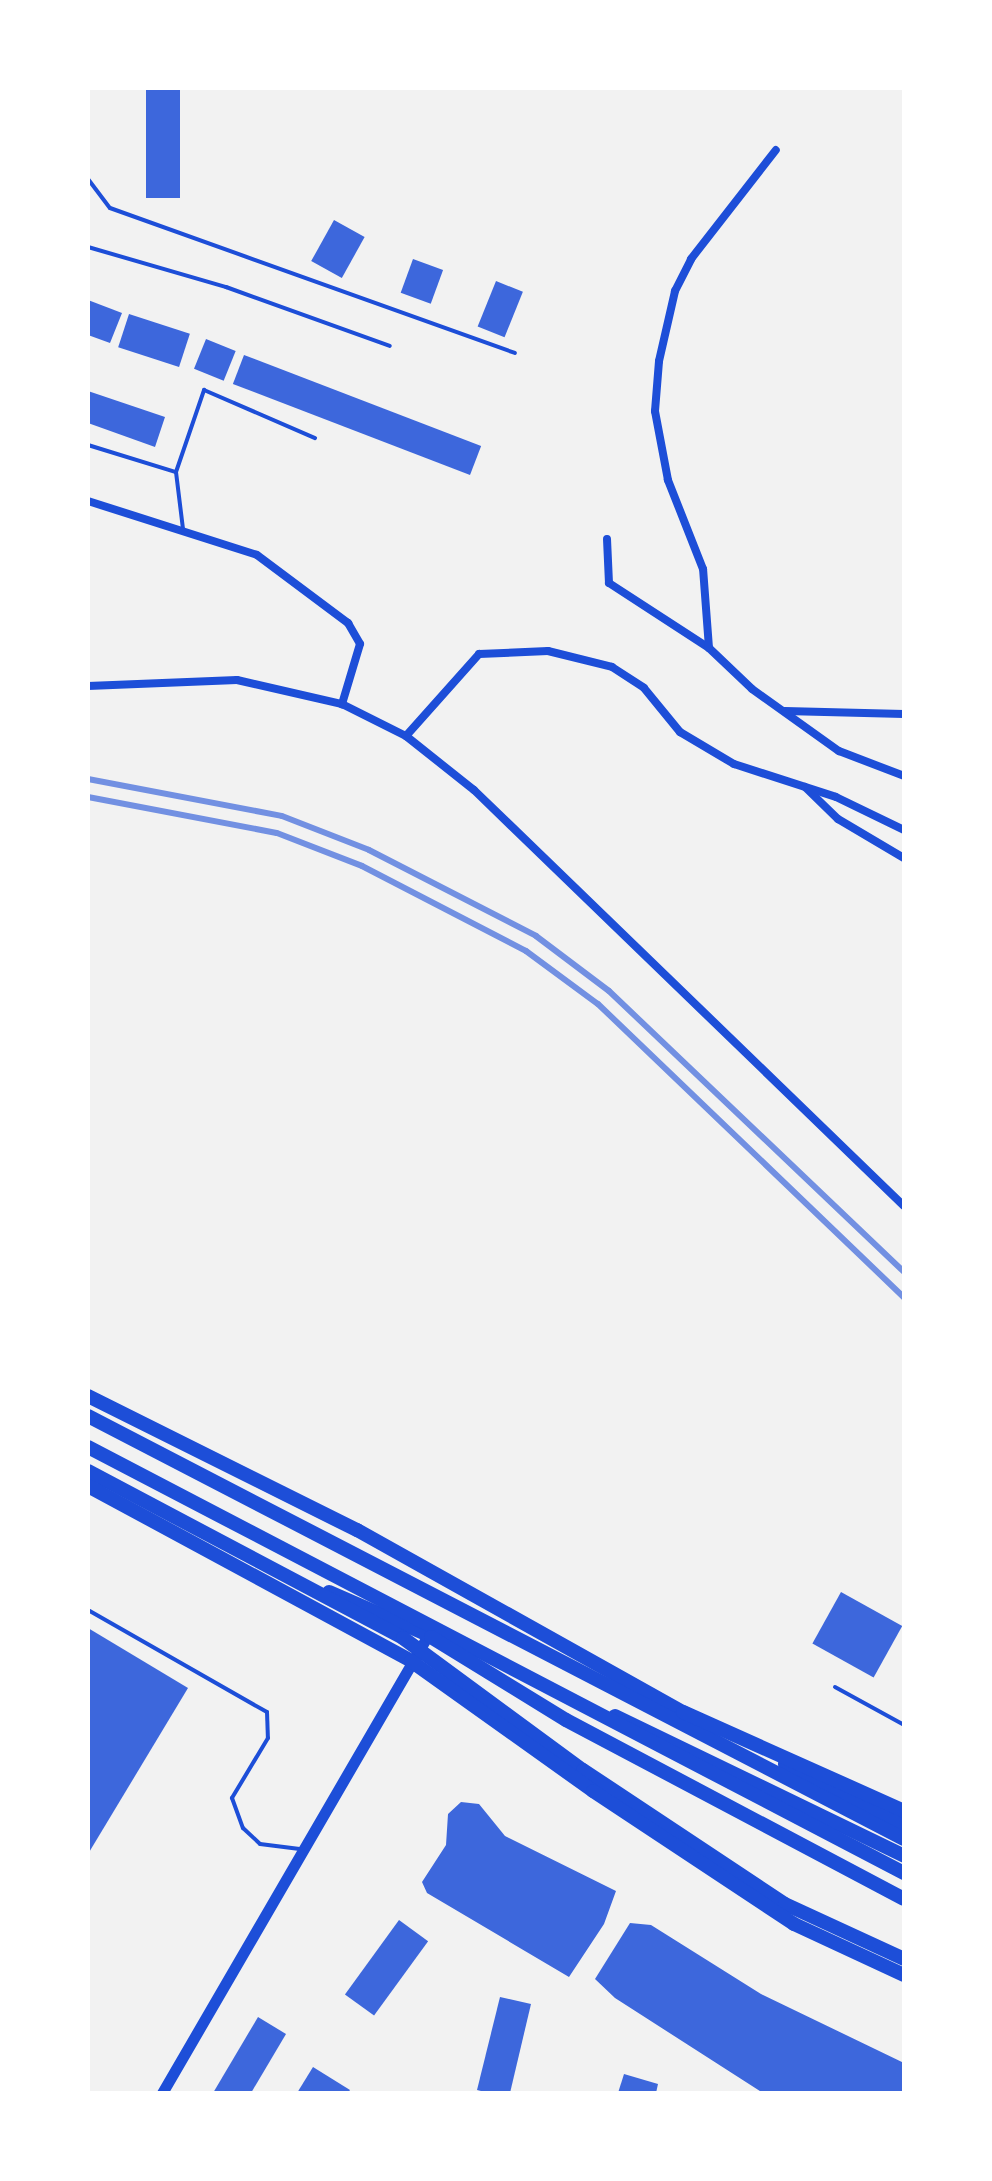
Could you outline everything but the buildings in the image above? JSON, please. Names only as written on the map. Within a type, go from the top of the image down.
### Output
[{"type":"main road","points":[[88,1396],[357,1530],[683,1712],[904,1825]]},
{"type":"main road","points":[[88,1416],[904,1839]]},
{"type":"main road","points":[[88,1447],[904,1873]]},
{"type":"main road","points":[[88,1471],[403,1638],[583,1770],[785,1904],[904,1959]]},
{"type":"main road","points":[[88,1485],[649,1730],[904,1856]]},
{"type":"main road","points":[[88,1485],[411,1661],[593,1791],[794,1924],[904,1975]]},
{"type":"main road","points":[[428,1635],[566,1720],[904,1899]]},
{"type":"main road","points":[[683,1712],[904,1811]]},
{"type":"street","points":[[709,648],[703,569],[668,480],[655,411],[659,361],[675,291],[691,259],[776,150]]},
{"type":"street","points":[[88,501],[257,555],[348,623],[360,644],[342,704]]},
{"type":"street","points":[[607,539],[609,583],[709,648],[783,711],[839,751],[904,776]]},
{"type":"street","points":[[406,736],[479,654],[548,651],[612,667],[644,688],[680,732],[734,764],[802,784],[904,830]]},
{"type":"street","points":[[88,686],[237,680],[342,704],[406,736],[474,790],[904,1206]]},
{"type":"street","points":[[783,711],[904,714]]},
{"type":"street","points":[[802,784],[838,819],[904,858]]},
{"type":"street","points":[[162,2093],[306,1850],[428,1635]]},
{"type":"lane","points":[[88,179],[110,208],[515,353]]},
{"type":"lane","points":[[88,247],[226,287],[390,346]]},
{"type":"lane","points":[[183,529],[176,472],[204,390],[315,438]]},
{"type":"lane","points":[[88,445],[176,472]]},
{"type":"lane","points":[[88,1610],[267,1712],[268,1738],[232,1798],[243,1828],[260,1844],[306,1850]]},
{"type":"lane","points":[[835,1687],[904,1725]]},
{"type":"railway","points":[[88,779],[282,816],[369,850],[536,936],[609,991],[904,1272]]},
{"type":"railway","points":[[88,797],[277,833],[362,866],[526,951],[598,1004],[904,1297]]}]
